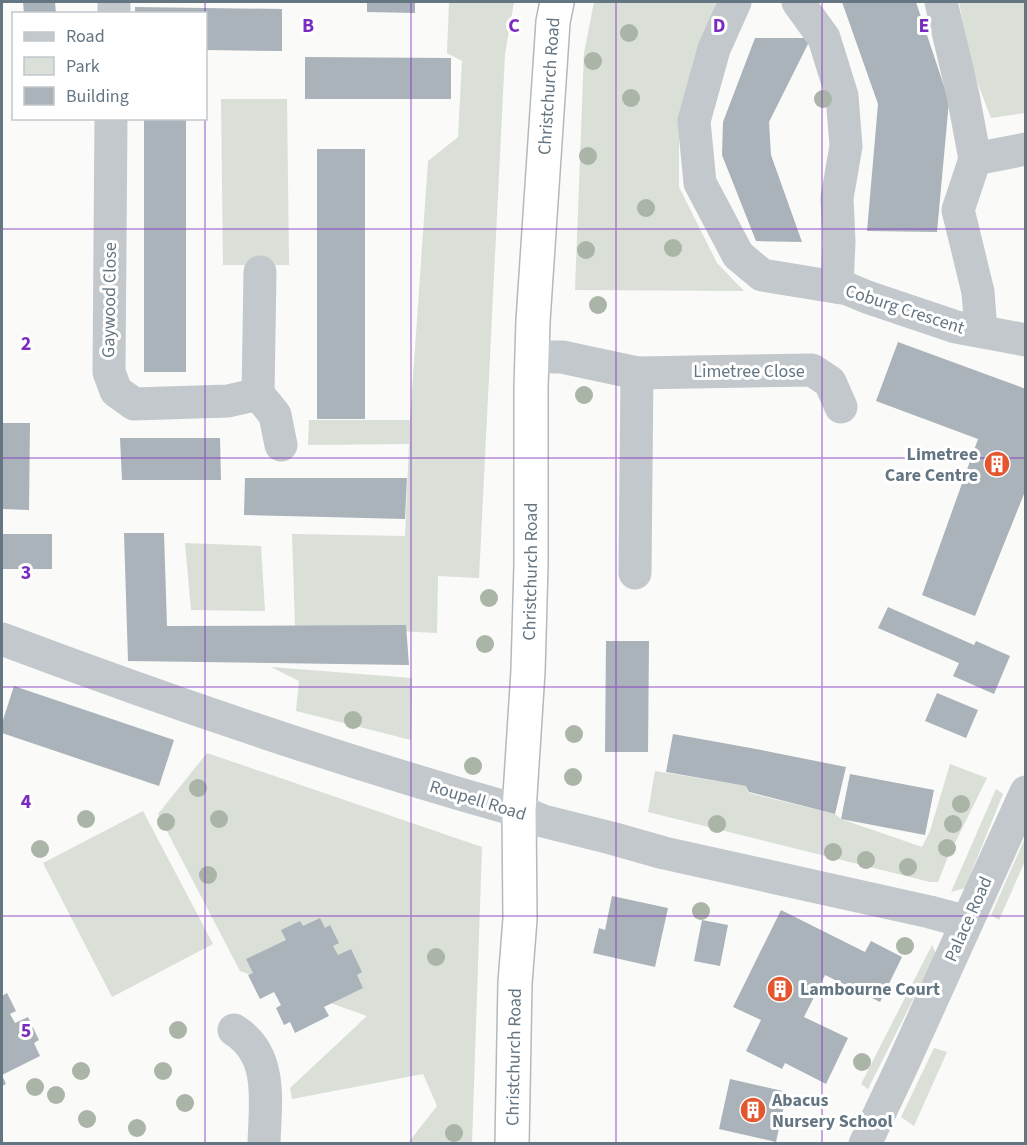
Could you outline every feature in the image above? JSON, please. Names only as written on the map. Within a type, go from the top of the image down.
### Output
[{"type":"highway","name":"Christchurch Road","points":[[512,1143],[515,983],[520,919],[519,811],[528,671],[534,297],[553,22],[557,2]]},
{"type":"street","name":"Coburg Crescent","points":[[735,2],[714,50],[694,121],[700,183],[738,255],[762,275],[848,289],[956,327],[1026,340]]},
{"type":"street","points":[[798,2],[825,38],[842,96],[846,146],[837,198],[839,242],[837,287]]},
{"type":"street","points":[[941,2],[963,94],[975,159],[958,210],[978,292],[981,332]]},
{"type":"street","name":"Gaywood Close","points":[[111,120],[109,372],[116,391],[134,404],[228,401],[258,394]]},
{"type":"street","points":[[975,159],[1026,149]]},
{"type":"street","points":[[260,272],[258,394],[275,415],[281,445]]},
{"type":"street","name":"Limetree Close","points":[[532,357],[562,357],[637,373],[812,370],[830,382],[841,407]]},
{"type":"street","points":[[635,573],[637,373]]},
{"type":"street","name":"Roupell Road","points":[[2,639],[117,683],[249,729],[519,811],[543,821],[664,853],[967,922]]},
{"type":"street","name":"Palace Road","points":[[865,1143],[1026,792]]},
{"type":"street","points":[[234,1030],[245,1036],[255,1047],[261,1061],[266,1103],[264,1143]]},
{"type":"green space","points":[[449,2],[514,2],[505,54],[479,578],[438,576],[437,633],[295,626],[292,534],[405,536],[409,444],[308,445],[309,420],[410,420],[428,161],[458,137],[462,61],[447,53]]},
{"type":"green space","points":[[594,2],[718,2],[679,116],[679,187],[717,263],[744,291],[575,290],[584,53]]},
{"type":"green space","points":[[959,2],[1025,2],[1025,113],[991,118],[971,66]]},
{"type":"green space","points":[[221,99],[287,99],[289,265],[223,265]]},
{"type":"green space","points":[[185,543],[261,546],[265,611],[191,610]]},
{"type":"green space","points":[[271,667],[412,678],[411,740],[296,711],[299,681]]},
{"type":"green space","points":[[207,753],[482,847],[472,1143],[408,1143],[437,1106],[423,1074],[292,1099],[290,1088],[367,1016],[240,971],[158,814]]},
{"type":"green space","points":[[950,764],[987,778],[938,882],[930,882],[648,812],[655,771],[746,786],[749,793],[835,814],[841,819],[922,847],[930,831]]},
{"type":"green space","points":[[996,789],[1003,794],[965,888],[951,892]]},
{"type":"green space","points":[[143,811],[213,944],[112,997],[43,863]]},
{"type":"green space","points":[[1025,838],[1025,861],[999,920],[991,915]]},
{"type":"green space","points":[[932,945],[936,954],[868,1089],[861,1084]]},
{"type":"green space","points":[[934,1048],[947,1052],[914,1126],[901,1117]]},
{"type":"building","points":[[23,2],[55,2],[56,12],[24,12]]},
{"type":"building","points":[[367,2],[415,2],[415,13],[367,12]]},
{"type":"building","points":[[842,2],[916,2],[949,101],[937,232],[867,231],[878,104]]},
{"type":"building","points":[[135,7],[282,9],[282,51],[207,50],[207,12],[135,12]]},
{"type":"building","points":[[755,38],[811,38],[769,122],[771,155],[802,242],[756,241],[722,155],[723,122]]},
{"type":"building","points":[[305,57],[451,58],[451,99],[305,99]]},
{"type":"building","points":[[144,120],[186,120],[186,372],[144,372]]},
{"type":"building","points":[[317,149],[365,149],[365,419],[317,419]]},
{"type":"building","name":"Limetree Care Centre","points":[[898,342],[1026,389],[1026,489],[975,616],[922,595],[978,439],[876,401]]},
{"type":"building","points":[[2,423],[30,423],[29,510],[2,509]]},
{"type":"building","points":[[120,438],[220,438],[221,480],[122,480]]},
{"type":"building","points":[[245,478],[407,478],[405,519],[244,515]]},
{"type":"building","points":[[124,533],[164,533],[167,626],[406,625],[409,665],[128,661]]},
{"type":"building","points":[[2,534],[52,534],[52,569],[2,569]]},
{"type":"building","points":[[888,607],[974,645],[976,641],[1010,656],[994,694],[953,676],[959,663],[878,628]]},
{"type":"building","points":[[606,641],[649,641],[648,752],[605,752]]},
{"type":"building","points":[[14,686],[174,740],[159,786],[2,733],[2,723]]},
{"type":"building","points":[[937,693],[978,710],[966,738],[925,721]]},
{"type":"building","points":[[673,734],[846,767],[835,814],[749,792],[746,786],[666,772]]},
{"type":"building","points":[[850,774],[934,790],[925,835],[841,819]]},
{"type":"building","points":[[612,896],[668,908],[655,967],[593,953],[599,928],[605,930]]},
{"type":"building","name":"Lambourne Court","points":[[781,910],[865,952],[871,941],[902,957],[880,1002],[825,975],[804,1017],[848,1038],[826,1084],[785,1063],[782,1069],[746,1051],[761,1020],[733,1007]]},
{"type":"building","points":[[320,918],[325,928],[330,925],[339,943],[333,946],[338,955],[351,949],[362,972],[357,975],[363,988],[324,1007],[329,1016],[295,1033],[290,1022],[284,1025],[276,1008],[281,1005],[274,992],[260,999],[248,975],[253,973],[246,959],[286,940],[281,930],[300,921],[303,926]]},
{"type":"building","points":[[702,920],[728,925],[720,966],[694,961]]},
{"type":"building","points":[[7,993],[16,1011],[10,1014],[15,1023],[28,1017],[39,1040],[34,1043],[40,1056],[2,1075],[2,996]]},
{"type":"building","name":"Abacus Nursery School","points":[[730,1079],[787,1092],[776,1142],[719,1129]]},
{"type":"place","name":"Limetree Care Centre","points":[[997,464]]},
{"type":"place","name":"Lambourne Court","points":[[780,989]]},
{"type":"place","name":"Abacus Nursery School","points":[[753,1110]]}]
